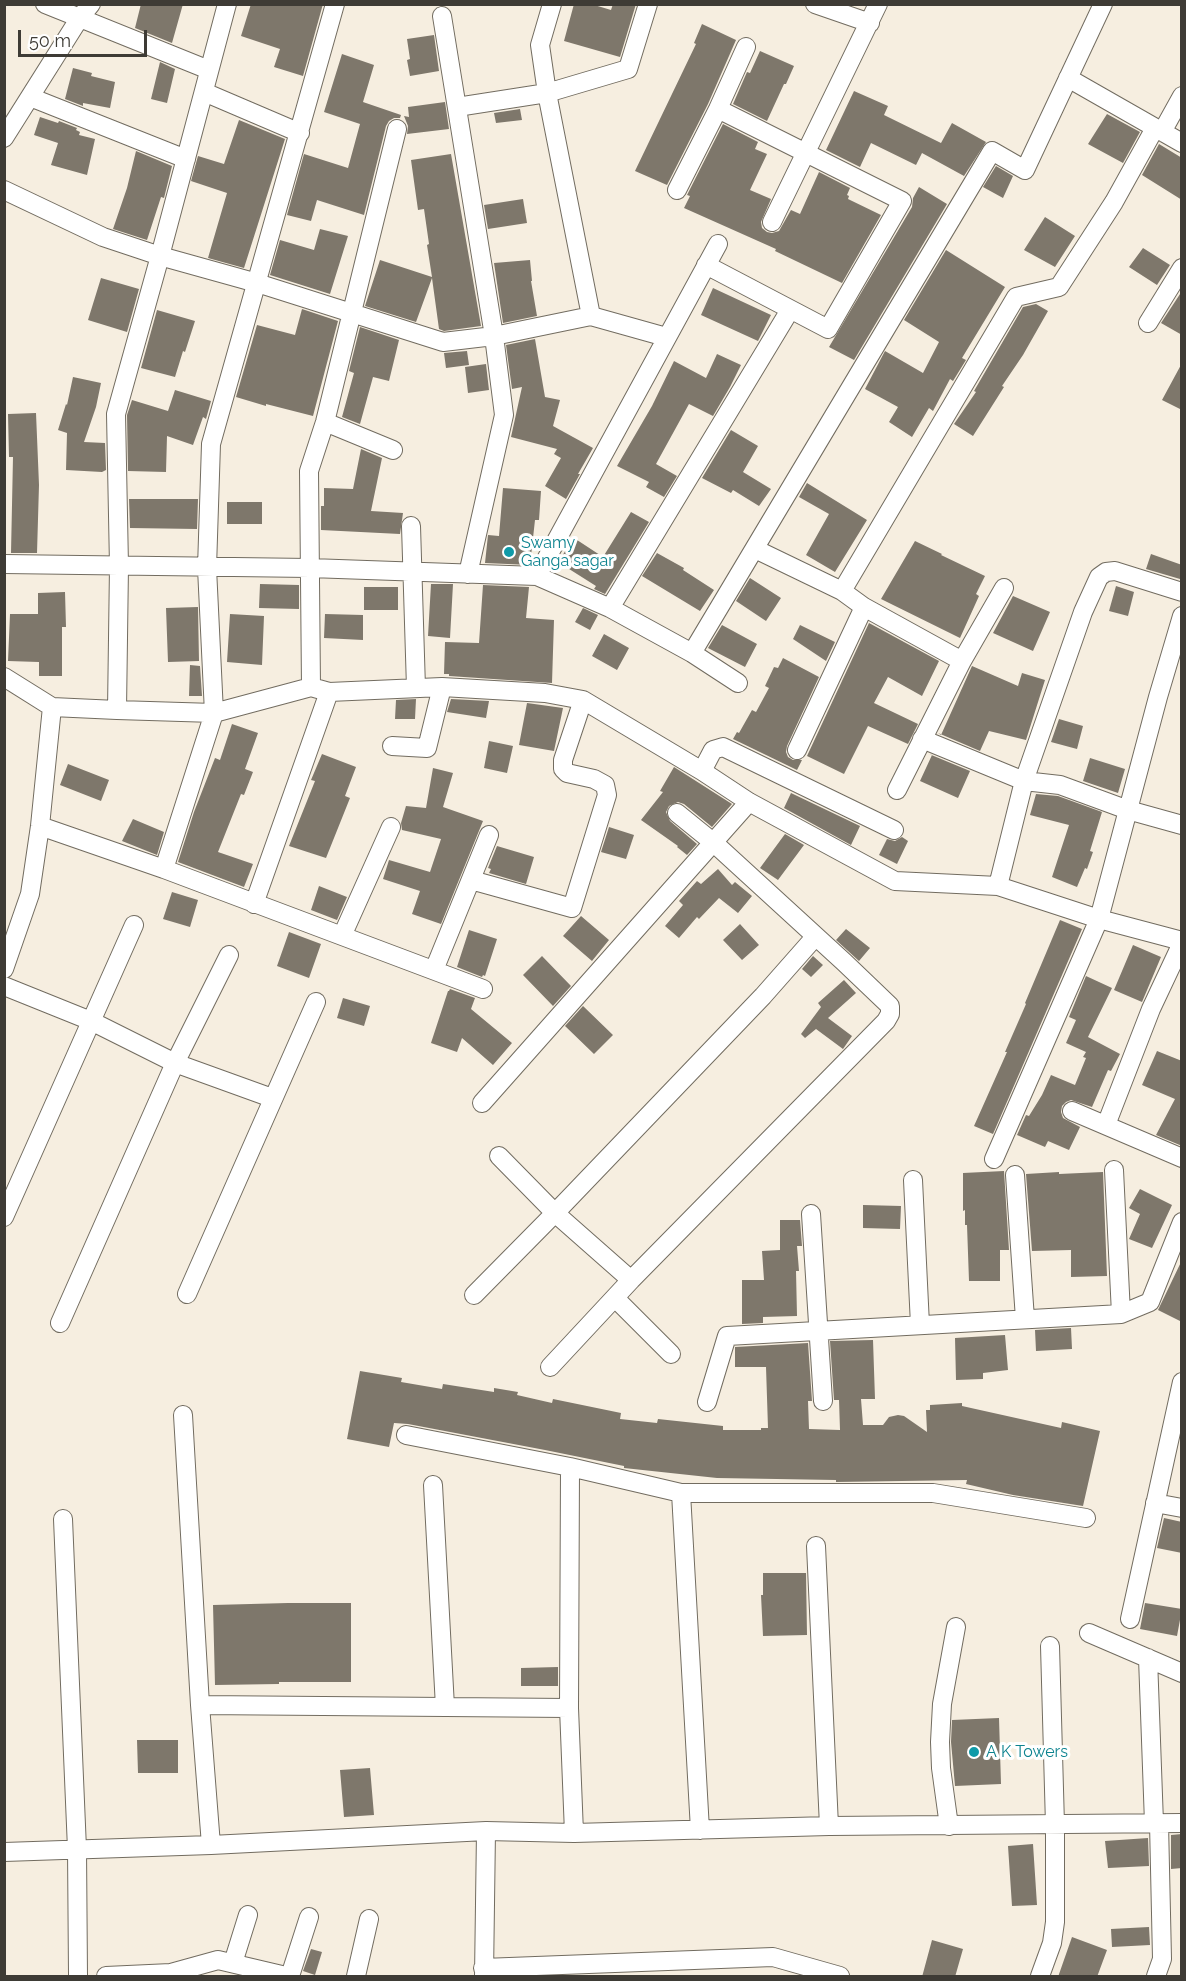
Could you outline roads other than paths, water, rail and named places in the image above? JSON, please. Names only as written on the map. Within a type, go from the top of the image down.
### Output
[{"type":"street","points":[[45,4],[209,70]]},
{"type":"street","points":[[4,138],[79,19],[91,4]]},
{"type":"street","points":[[117,710],[119,566],[116,414],[227,4]]},
{"type":"street","points":[[164,869],[214,713],[207,568],[210,444],[335,4]]},
{"type":"street","points":[[552,4],[540,45],[547,93],[591,316]]},
{"type":"street","points":[[457,107],[547,93],[628,69],[648,4]]},
{"type":"street","points":[[815,4],[870,23]]},
{"type":"street","points":[[772,222],[878,4]]},
{"type":"street","points":[[692,654],[992,151],[1024,170],[1103,4]]},
{"type":"street","points":[[442,16],[494,336],[504,415],[468,574]]},
{"type":"street","points":[[677,190],[746,47]]},
{"type":"street","points":[[1068,78],[1182,143]]},
{"type":"street","points":[[204,92],[300,133]]},
{"type":"street","points":[[842,591],[1016,297],[1059,287],[1182,96]]},
{"type":"street","points":[[30,97],[186,159]]},
{"type":"street","points":[[706,265],[828,329],[902,201],[718,109]]},
{"type":"street","points":[[310,687],[309,471],[325,422],[397,129]]},
{"type":"street","points":[[4,190],[103,237],[443,342],[494,336],[591,316],[666,337]]},
{"type":"street","points":[[537,576],[718,244]]},
{"type":"street","points":[[1148,323],[1182,268]]},
{"type":"street","points":[[610,608],[790,310]]},
{"type":"street","points":[[325,422],[393,450]]},
{"type":"street","points":[[411,526],[416,688]]},
{"type":"street","points":[[756,549],[842,591],[864,607],[962,661]]},
{"type":"street","points":[[4,564],[310,568],[537,576],[610,608],[692,654],[738,684]]},
{"type":"street","points":[[998,886],[1024,781],[1087,601],[1099,577],[1106,572],[1115,571],[1182,592]]},
{"type":"street","points":[[897,790],[962,661],[1004,588]]},
{"type":"street","points":[[797,750],[864,607]]},
{"type":"street","points":[[994,1159],[1099,919],[1182,616]]},
{"type":"street","points":[[4,677],[52,707],[117,710],[214,713],[310,687],[329,692],[442,687],[545,693],[583,700],[702,771],[749,802],[895,881],[998,886],[1099,919],[1182,942],[1151,1009],[1106,1125]]},
{"type":"street","points":[[392,746],[427,748],[442,687]]},
{"type":"street","points":[[254,904],[329,692]]},
{"type":"street","points":[[471,880],[572,908],[607,795],[604,784],[594,778],[567,773],[563,769],[563,760],[583,700]]},
{"type":"street","points":[[4,969],[30,894],[40,826],[52,707]]},
{"type":"street","points":[[922,740],[1024,781],[1060,785],[1128,810],[1182,825]]},
{"type":"street","points":[[702,771],[713,750],[723,747],[894,830]]},
{"type":"street","points":[[482,1103],[749,802]]},
{"type":"street","points":[[550,1367],[631,1281],[886,1021],[890,1014],[890,1006],[844,962],[714,843],[677,813]]},
{"type":"street","points":[[40,826],[164,869],[483,989]]},
{"type":"street","points":[[342,936],[391,827]]},
{"type":"street","points":[[434,970],[489,835]]},
{"type":"street","points":[[4,1216],[134,925]]},
{"type":"street","points":[[474,1295],[763,996],[815,937]]},
{"type":"street","points":[[60,1323],[176,1063],[229,955]]},
{"type":"street","points":[[4,986],[91,1021],[176,1063],[272,1098]]},
{"type":"street","points":[[187,1294],[316,1002]]},
{"type":"street","points":[[1072,1111],[1182,1158]]},
{"type":"street","points":[[499,1156],[555,1212],[631,1281]]},
{"type":"street","points":[[1114,1170],[1121,1314]]},
{"type":"street","points":[[1015,1175],[1024,1319]]},
{"type":"street","points":[[913,1180],[920,1325]]},
{"type":"street","points":[[811,1214],[823,1401]]},
{"type":"street","points":[[707,1402],[727,1336],[818,1329],[1121,1314],[1150,1302],[1182,1222]]},
{"type":"street","points":[[615,1298],[671,1354]]},
{"type":"street","points":[[1130,1619],[1182,1382]]},
{"type":"street","points":[[183,1415],[210,1845]]},
{"type":"street","points":[[406,1435],[570,1467],[681,1493],[933,1493],[1086,1518]]},
{"type":"street","points":[[570,1467],[569,1708],[574,1833]]},
{"type":"street","points":[[433,1485],[445,1707]]},
{"type":"street","points":[[681,1493],[700,1830]]},
{"type":"street","points":[[1155,1503],[1182,1508]]},
{"type":"street","points":[[63,1520],[77,1850],[78,1977]]},
{"type":"street","points":[[816,1546],[830,1826]]},
{"type":"street","points":[[949,1826],[940,1742],[942,1704],[956,1627]]},
{"type":"street","points":[[1089,1633],[1182,1673]]},
{"type":"street","points":[[1040,1977],[1052,1943],[1055,1922],[1050,1646]]},
{"type":"street","points":[[1148,1659],[1162,1959],[1156,1977]]},
{"type":"street","points":[[200,1705],[569,1708]]},
{"type":"street","points":[[4,1852],[210,1845],[486,1831],[574,1833],[830,1826],[1182,1823]]},
{"type":"street","points":[[486,1831],[484,1972],[710,1968],[773,1957],[840,1977]]},
{"type":"street","points":[[233,1963],[248,1915]]},
{"type":"street","points":[[106,1977],[171,1973],[218,1960],[288,1977],[309,1917]]},
{"type":"street","points":[[356,1977],[369,1919]]},
{"type":"place","name":"Swamy Ganga sagar","points":[[509,552]]},
{"type":"place","name":"A K Towers","points":[[974,1752]]}]
